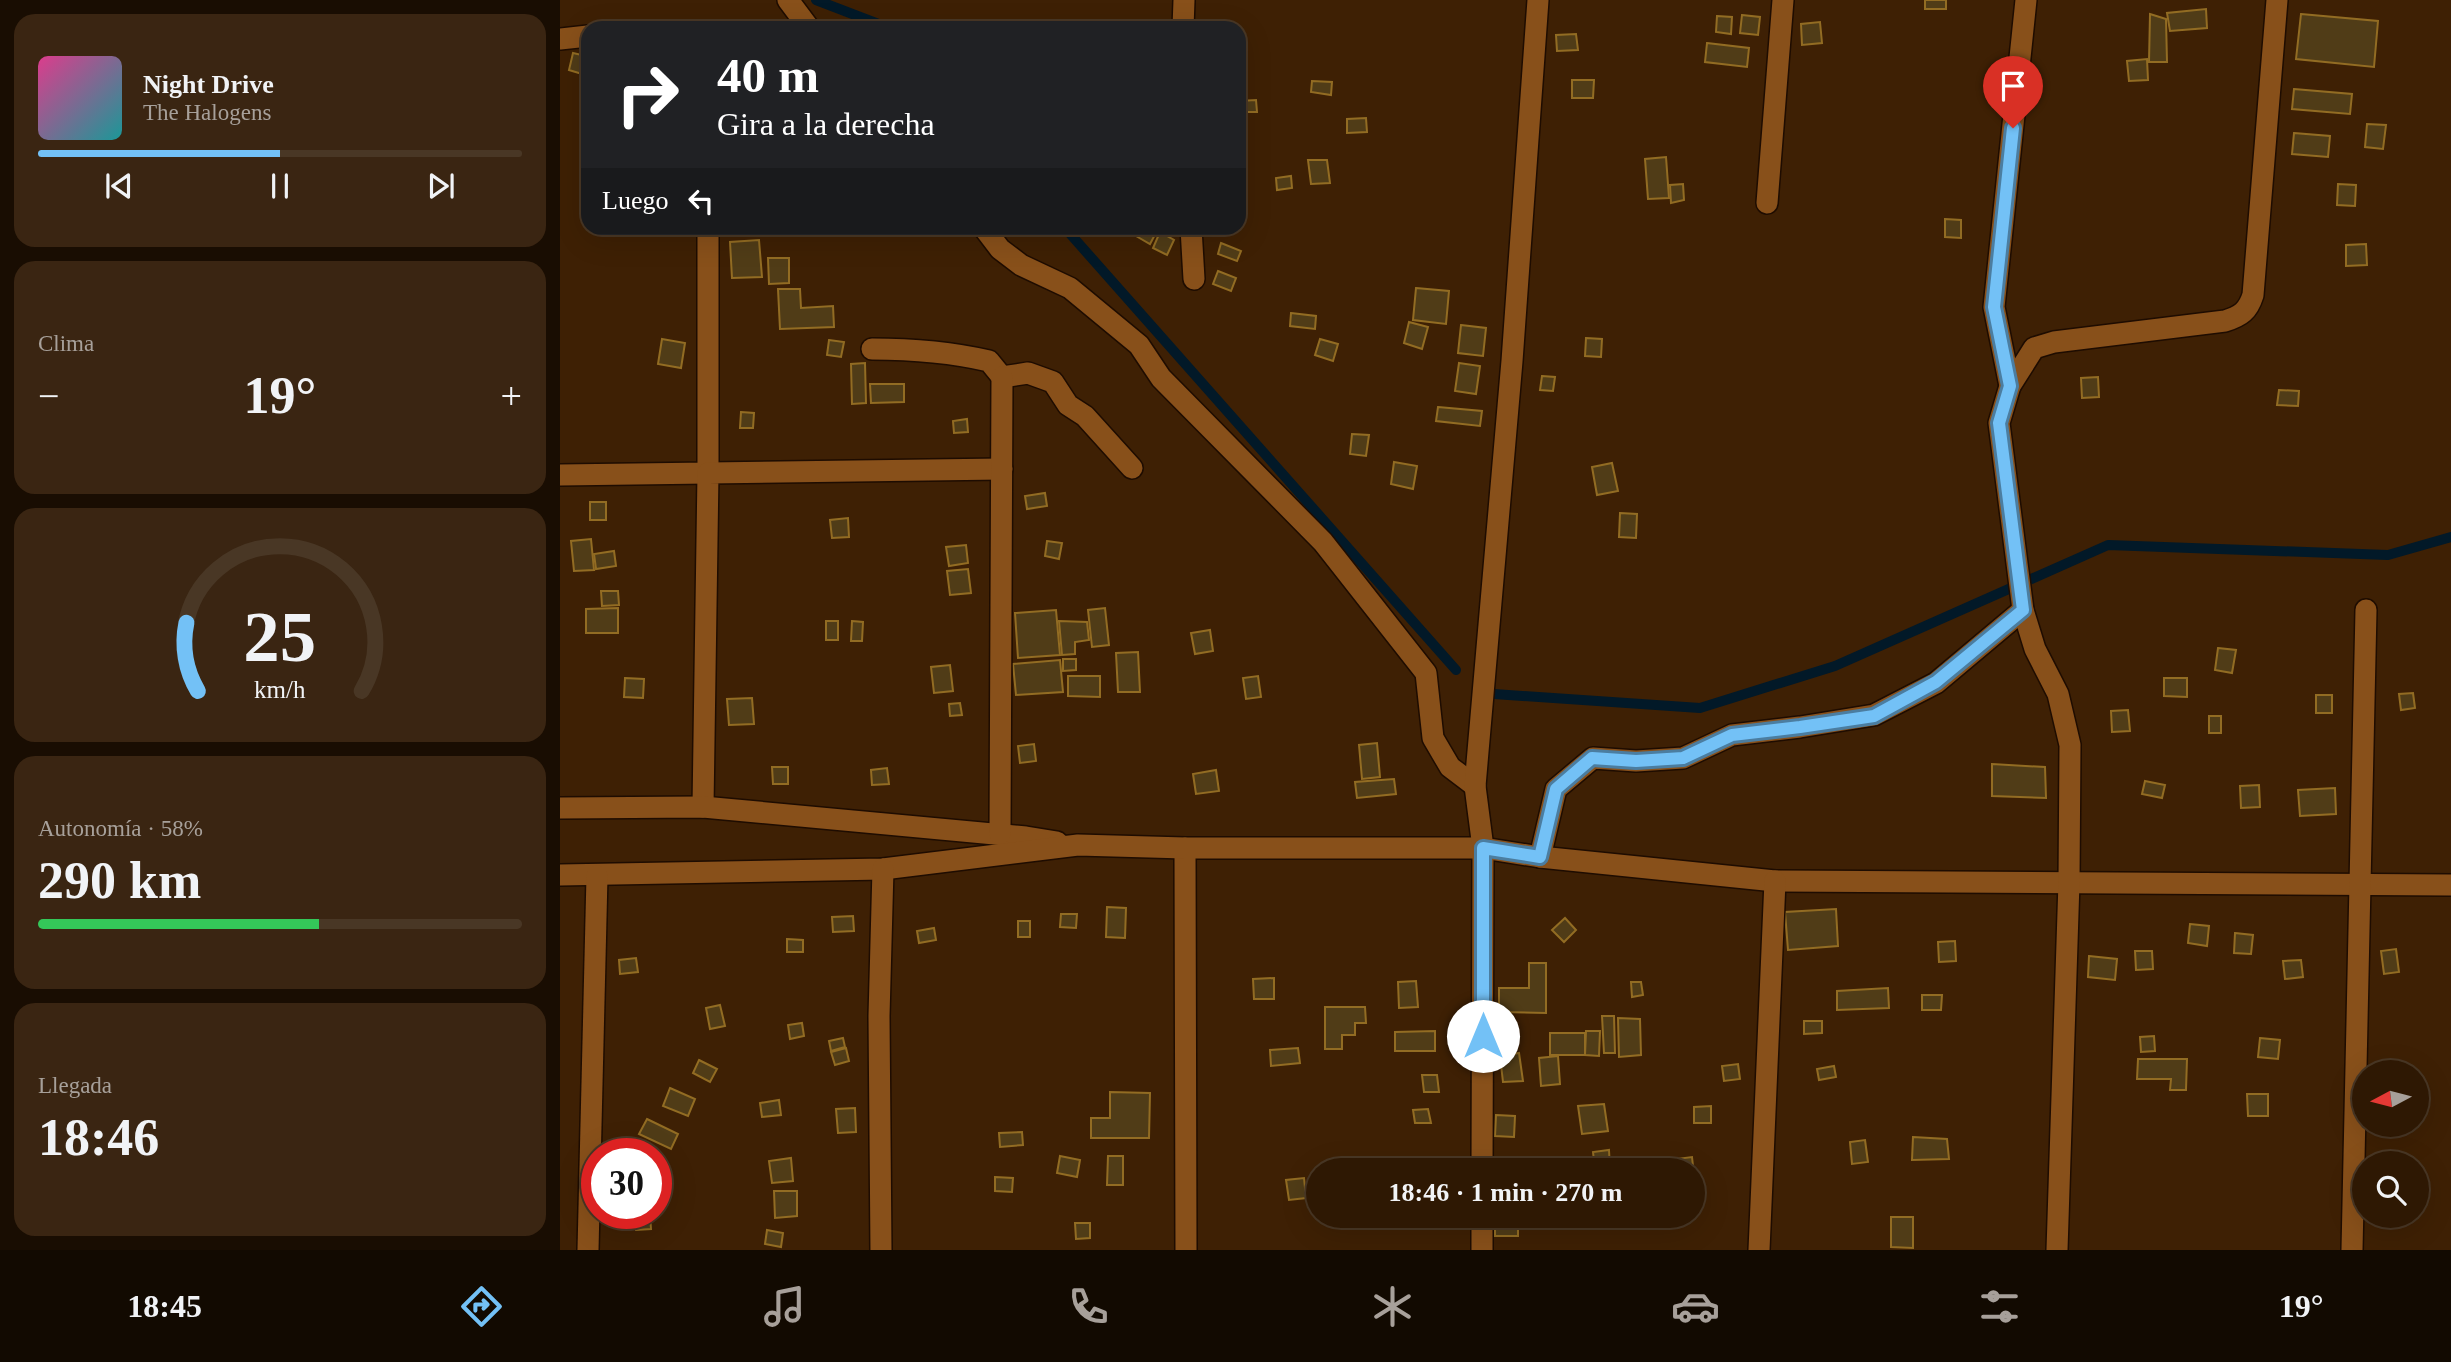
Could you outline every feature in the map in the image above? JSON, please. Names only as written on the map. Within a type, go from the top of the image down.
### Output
[{"type":"street","points":[[788,0],[804,21]]},
{"type":"street","points":[[1183,21],[1184,0]]},
{"type":"street","points":[[1482,1158],[1483,848],[1475,786],[1512,361],[1538,0]]},
{"type":"street","points":[[1767,203],[1783,0]]},
{"type":"street","points":[[2010,386],[1994,307],[2026,0]]},
{"type":"street","points":[[2057,1250],[2069,882],[2070,745],[2058,694],[2035,649],[2022,603],[1999,423],[2010,386],[2034,348],[2054,342],[2225,321],[2237,317],[2249,308],[2253,295],[2277,0]]},
{"type":"street","points":[[560,38],[581,36]]},
{"type":"street","points":[[703,807],[708,235]]},
{"type":"street","points":[[989,235],[1010,257],[1070,288],[1139,345],[1161,379],[1323,542],[1426,673],[1433,738],[1450,766],[1475,786]]},
{"type":"street","points":[[1191,235],[1194,279]]},
{"type":"street","points":[[872,349],[936,351],[989,360],[1002,377],[1000,834]]},
{"type":"street","points":[[1002,377],[1028,373],[1053,382],[1068,405],[1085,416],[1132,468]]},
{"type":"street","points":[[560,475],[1002,469]]},
{"type":"street","points":[[1540,857],[1556,789],[1592,758],[1636,761],[1683,758],[1732,735],[1874,716],[1936,682],[2022,603]]},
{"type":"street","points":[[2352,1250],[2366,610]]},
{"type":"street","points":[[560,808],[703,807],[1000,834],[1078,845],[1185,848],[1483,848],[1540,857],[1775,881],[2451,885]]},
{"type":"street","points":[[560,876],[883,869],[1078,845]]},
{"type":"street","points":[[1185,848],[1185,1250]]},
{"type":"street","points":[[881,1250],[879,1016],[883,869]]},
{"type":"street","points":[[588,1250],[597,876]]},
{"type":"street","points":[[1759,1250],[1775,881]]},
{"type":"street","points":[[1482,1228],[1482,1250]]},
{"type":"building","points":[[1925,0],[1946,0],[1946,9],[1925,9]]},
{"type":"building","points":[[2206,9],[2207,28],[2170,31],[2167,13]]},
{"type":"building","points":[[2150,14],[2166,19],[2167,62],[2149,62]]},
{"type":"building","points":[[2301,14],[2378,21],[2374,67],[2296,59]]},
{"type":"building","points":[[1742,15],[1760,17],[1758,35],[1740,33]]},
{"type":"building","points":[[1717,16],[1732,17],[1731,34],[1716,32]]},
{"type":"building","points":[[1820,22],[1822,43],[1802,45],[1801,24]]},
{"type":"building","points":[[1576,34],[1578,50],[1557,51],[1556,35]]},
{"type":"building","points":[[1707,43],[1749,48],[1747,67],[1705,62]]},
{"type":"building","points":[[573,53],[581,55],[581,74],[569,70]]},
{"type":"building","points":[[2147,59],[2148,80],[2129,81],[2127,61]]},
{"type":"building","points":[[1572,80],[1594,80],[1593,98],[1572,98]]},
{"type":"building","points":[[1312,81],[1332,82],[1331,95],[1311,92]]},
{"type":"building","points":[[2294,89],[2352,94],[2350,114],[2292,109]]},
{"type":"building","points":[[1256,100],[1257,112],[1246,112],[1246,101]]},
{"type":"building","points":[[1366,118],[1367,132],[1347,133],[1347,119]]},
{"type":"building","points":[[2367,124],[2386,125],[2383,149],[2365,147]]},
{"type":"building","points":[[2294,133],[2330,136],[2328,157],[2292,154]]},
{"type":"building","points":[[1666,157],[1669,198],[1648,199],[1645,159]]},
{"type":"building","points":[[1308,160],[1327,160],[1330,183],[1311,184]]},
{"type":"building","points":[[1291,176],[1292,188],[1277,190],[1276,178]]},
{"type":"building","points":[[1683,184],[1684,200],[1671,203],[1670,185]]},
{"type":"building","points":[[2338,184],[2356,185],[2355,206],[2337,205]]},
{"type":"building","points":[[1945,219],[1961,220],[1961,238],[1945,237]]},
{"type":"building","points":[[1137,235],[1155,235],[1150,244]]},
{"type":"building","points":[[1159,235],[1174,240],[1167,255],[1153,248]]},
{"type":"building","points":[[759,240],[762,277],[732,278],[730,242]]},
{"type":"building","points":[[1221,243],[1241,251],[1237,261],[1218,254]]},
{"type":"building","points":[[2366,244],[2367,265],[2346,266],[2346,245]]},
{"type":"building","points":[[768,258],[789,258],[789,283],[769,284]]},
{"type":"building","points":[[1218,271],[1236,278],[1231,291],[1213,284]]},
{"type":"building","points":[[1416,288],[1449,291],[1446,324],[1413,320]]},
{"type":"building","points":[[778,289],[800,289],[801,308],[833,306],[834,327],[780,329]]},
{"type":"building","points":[[1291,313],[1316,316],[1315,329],[1290,326]]},
{"type":"building","points":[[1409,322],[1428,327],[1422,349],[1404,343]]},
{"type":"building","points":[[1461,325],[1486,328],[1483,356],[1458,353]]},
{"type":"building","points":[[1586,338],[1602,339],[1601,357],[1585,356]]},
{"type":"building","points":[[662,339],[685,343],[681,368],[658,364]]},
{"type":"building","points":[[1320,339],[1338,344],[1333,361],[1315,355]]},
{"type":"building","points":[[829,340],[844,342],[841,357],[827,355]]},
{"type":"building","points":[[865,363],[866,403],[852,404],[851,364]]},
{"type":"building","points":[[1459,363],[1480,366],[1476,394],[1455,391]]},
{"type":"building","points":[[1542,376],[1555,377],[1553,391],[1540,390]]},
{"type":"building","points":[[2098,377],[2099,397],[2082,398],[2081,378]]},
{"type":"building","points":[[870,384],[904,384],[904,402],[871,403]]},
{"type":"building","points":[[2279,390],[2299,391],[2298,406],[2277,405]]},
{"type":"building","points":[[1438,407],[1482,411],[1480,426],[1436,421]]},
{"type":"building","points":[[741,412],[754,413],[753,428],[740,428]]},
{"type":"building","points":[[967,419],[968,432],[954,433],[953,421]]},
{"type":"building","points":[[1352,434],[1369,435],[1366,456],[1350,454]]},
{"type":"building","points":[[1394,462],[1417,466],[1413,489],[1391,484]]},
{"type":"building","points":[[1612,463],[1618,491],[1597,495],[1592,467]]},
{"type":"building","points":[[1045,493],[1047,506],[1027,509],[1025,496]]},
{"type":"building","points":[[590,502],[606,502],[606,520],[590,520]]},
{"type":"building","points":[[1620,513],[1637,514],[1636,538],[1619,537]]},
{"type":"building","points":[[848,518],[849,537],[832,538],[830,520]]},
{"type":"building","points":[[591,539],[594,570],[574,571],[571,541]]},
{"type":"building","points":[[1047,541],[1062,543],[1059,559],[1045,556]]},
{"type":"building","points":[[966,545],[968,563],[949,566],[946,547]]},
{"type":"building","points":[[614,551],[616,566],[596,569],[594,554]]},
{"type":"building","points":[[968,569],[971,593],[950,595],[947,571]]},
{"type":"building","points":[[601,591],[618,591],[619,605],[602,606]]},
{"type":"building","points":[[618,608],[618,633],[586,633],[586,609]]},
{"type":"building","points":[[1105,608],[1109,645],[1092,647],[1088,610]]},
{"type":"building","points":[[1056,610],[1060,655],[1018,658],[1015,613]]},
{"type":"building","points":[[826,621],[838,621],[838,640],[826,640]]},
{"type":"building","points":[[852,621],[863,622],[862,641],[851,641]]},
{"type":"building","points":[[1059,621],[1087,622],[1089,640],[1075,642],[1075,654],[1062,655]]},
{"type":"building","points":[[1210,630],[1213,651],[1195,654],[1191,633]]},
{"type":"building","points":[[2218,648],[2236,650],[2232,673],[2215,670]]},
{"type":"building","points":[[1138,652],[1140,692],[1118,692],[1116,653]]},
{"type":"building","points":[[1063,659],[1076,659],[1076,670],[1063,671]]},
{"type":"building","points":[[1060,660],[1063,692],[1016,695],[1013,664]]},
{"type":"building","points":[[950,665],[953,691],[934,693],[931,667]]},
{"type":"building","points":[[1068,676],[1100,676],[1100,697],[1068,696]]},
{"type":"building","points":[[1258,676],[1261,697],[1246,699],[1243,678]]},
{"type":"building","points":[[625,678],[644,679],[643,698],[624,697]]},
{"type":"building","points":[[2164,678],[2187,678],[2187,697],[2164,696]]},
{"type":"building","points":[[2413,693],[2415,708],[2401,710],[2399,694]]},
{"type":"building","points":[[2316,695],[2332,695],[2332,713],[2316,713]]},
{"type":"building","points":[[752,698],[754,724],[729,725],[727,699]]},
{"type":"building","points":[[960,703],[962,715],[950,716],[949,704]]},
{"type":"building","points":[[2128,710],[2130,731],[2112,732],[2111,711]]},
{"type":"building","points":[[2209,716],[2221,716],[2221,733],[2209,733]]},
{"type":"building","points":[[1377,743],[1380,777],[1362,779],[1359,745]]},
{"type":"building","points":[[1034,744],[1036,761],[1020,763],[1018,746]]},
{"type":"building","points":[[1992,764],[2045,767],[2046,798],[1992,796]]},
{"type":"building","points":[[772,767],[788,767],[788,784],[773,784]]},
{"type":"building","points":[[887,768],[889,784],[872,785],[871,770]]},
{"type":"building","points":[[1216,770],[1219,791],[1196,794],[1193,774]]},
{"type":"building","points":[[1394,779],[1396,794],[1357,798],[1355,782]]},
{"type":"building","points":[[2145,781],[2165,785],[2162,798],[2142,794]]},
{"type":"building","points":[[2259,785],[2260,807],[2241,808],[2240,786]]},
{"type":"building","points":[[2335,788],[2336,814],[2300,816],[2298,790]]},
{"type":"building","points":[[1107,907],[1126,908],[1125,938],[1106,937]]},
{"type":"building","points":[[1836,909],[1838,946],[1788,950],[1785,912]]},
{"type":"building","points":[[1061,914],[1077,914],[1076,928],[1060,927]]},
{"type":"building","points":[[853,916],[854,931],[833,932],[832,917]]},
{"type":"building","points":[[1565,918],[1576,930],[1564,942],[1552,930]]},
{"type":"building","points":[[1018,921],[1030,921],[1030,937],[1018,937]]},
{"type":"building","points":[[2190,924],[2209,926],[2207,946],[2188,943]]},
{"type":"building","points":[[934,928],[936,940],[919,943],[917,931]]},
{"type":"building","points":[[2235,933],[2253,935],[2251,954],[2234,953]]},
{"type":"building","points":[[787,939],[803,940],[803,952],[787,952]]},
{"type":"building","points":[[1955,941],[1956,961],[1939,962],[1938,942]]},
{"type":"building","points":[[2396,949],[2399,972],[2384,974],[2381,951]]},
{"type":"building","points":[[2135,951],[2152,951],[2153,969],[2136,970]]},
{"type":"building","points":[[2089,956],[2117,959],[2115,980],[2088,977]]},
{"type":"building","points":[[636,958],[638,972],[620,974],[619,960]]},
{"type":"building","points":[[2301,960],[2303,977],[2285,979],[2283,961]]},
{"type":"building","points":[[1529,963],[1546,963],[1546,1013],[1499,1012],[1499,988],[1529,988]]},
{"type":"building","points":[[1274,978],[1274,999],[1254,999],[1253,979]]},
{"type":"building","points":[[1416,981],[1418,1007],[1399,1008],[1398,982]]},
{"type":"building","points":[[1631,982],[1641,982],[1643,995],[1632,997]]},
{"type":"building","points":[[1888,988],[1889,1008],[1837,1010],[1837,991]]},
{"type":"building","points":[[1922,995],[1942,995],[1941,1010],[1922,1010]]},
{"type":"building","points":[[720,1005],[725,1026],[710,1029],[706,1008]]},
{"type":"building","points":[[1325,1007],[1365,1007],[1366,1023],[1355,1023],[1355,1035],[1342,1035],[1342,1049],[1325,1049]]},
{"type":"building","points":[[1602,1016],[1614,1016],[1615,1053],[1604,1053]]},
{"type":"building","points":[[1618,1018],[1640,1019],[1641,1055],[1619,1057]]},
{"type":"building","points":[[1804,1021],[1822,1021],[1822,1033],[1804,1034]]},
{"type":"building","points":[[802,1023],[804,1036],[790,1039],[788,1025]]},
{"type":"building","points":[[1435,1031],[1435,1051],[1395,1051],[1395,1032]]},
{"type":"building","points":[[1586,1031],[1600,1031],[1599,1056],[1585,1055]]},
{"type":"building","points":[[1550,1033],[1585,1033],[1585,1055],[1550,1055]]},
{"type":"building","points":[[2154,1036],[2155,1051],[2141,1052],[2140,1037]]},
{"type":"building","points":[[843,1038],[845,1047],[831,1051],[829,1041]]},
{"type":"building","points":[[2260,1038],[2280,1040],[2278,1059],[2258,1057]]},
{"type":"building","points":[[846,1048],[849,1061],[835,1065],[831,1052]]},
{"type":"building","points":[[1298,1048],[1300,1063],[1271,1066],[1270,1050]]},
{"type":"building","points":[[1519,1053],[1523,1081],[1503,1082],[1500,1056]]},
{"type":"building","points":[[1558,1056],[1560,1084],[1541,1086],[1539,1058]]},
{"type":"building","points":[[2138,1059],[2187,1059],[2186,1090],[2170,1090],[2171,1079],[2137,1079]]},
{"type":"building","points":[[699,1060],[717,1069],[710,1082],[693,1073]]},
{"type":"building","points":[[1738,1064],[1740,1079],[1724,1081],[1722,1066]]},
{"type":"building","points":[[1834,1066],[1836,1077],[1819,1080],[1817,1069]]},
{"type":"building","points":[[1422,1075],[1437,1075],[1439,1092],[1424,1092]]},
{"type":"building","points":[[670,1088],[695,1099],[688,1116],[663,1106]]},
{"type":"building","points":[[1110,1092],[1150,1093],[1149,1138],[1091,1138],[1091,1118],[1110,1118]]},
{"type":"building","points":[[2247,1094],[2268,1094],[2268,1116],[2248,1116]]},
{"type":"building","points":[[779,1100],[781,1115],[762,1117],[760,1103]]},
{"type":"building","points":[[1604,1104],[1608,1131],[1582,1134],[1578,1106]]},
{"type":"building","points":[[1711,1106],[1711,1123],[1694,1123],[1694,1107]]},
{"type":"building","points":[[855,1108],[856,1132],[838,1133],[836,1109]]},
{"type":"building","points":[[1428,1109],[1431,1123],[1415,1123],[1413,1110]]},
{"type":"building","points":[[1496,1115],[1515,1116],[1514,1137],[1495,1136]]},
{"type":"building","points":[[647,1119],[678,1134],[672,1147],[672,1138],[648,1138],[639,1134]]},
{"type":"building","points":[[1022,1132],[1023,1145],[1000,1147],[999,1133]]},
{"type":"building","points":[[1913,1137],[1947,1139],[1949,1159],[1912,1160]]},
{"type":"building","points":[[1865,1140],[1868,1162],[1852,1164],[1850,1142]]},
{"type":"building","points":[[1609,1150],[1609,1158],[1594,1158],[1593,1152]]},
{"type":"building","points":[[1060,1156],[1080,1160],[1077,1177],[1057,1173]]},
{"type":"building","points":[[1108,1156],[1123,1156],[1123,1185],[1107,1185]]},
{"type":"building","points":[[791,1158],[793,1181],[772,1183],[769,1161]]},
{"type":"building","points":[[995,1177],[1013,1178],[1012,1192],[995,1191]]},
{"type":"building","points":[[1304,1178],[1306,1198],[1289,1200],[1286,1180]]},
{"type":"building","points":[[774,1191],[797,1191],[797,1216],[775,1218]]},
{"type":"building","points":[[1891,1217],[1913,1217],[1913,1248],[1891,1247]]},
{"type":"building","points":[[1075,1223],[1090,1223],[1090,1238],[1076,1239]]},
{"type":"building","points":[[1495,1228],[1518,1228],[1518,1236],[1495,1236]]},
{"type":"building","points":[[767,1230],[783,1233],[781,1247],[765,1244]]},
{"type":"waterway","points":[[816,0],[871,21]]},
{"type":"waterway","points":[[1071,235],[1456,670]]},
{"type":"waterway","points":[[1494,694],[1700,708],[1835,666],[2108,545],[2388,555],[2451,537]]},
{"type":"route","points":[[1483,1036],[1483,848],[1540,857],[1556,789],[1592,758],[1636,761],[1683,758],[1732,735],[1874,716],[1936,682],[2023,610],[1999,423],[2010,386],[1994,307],[2013,128]]}]
